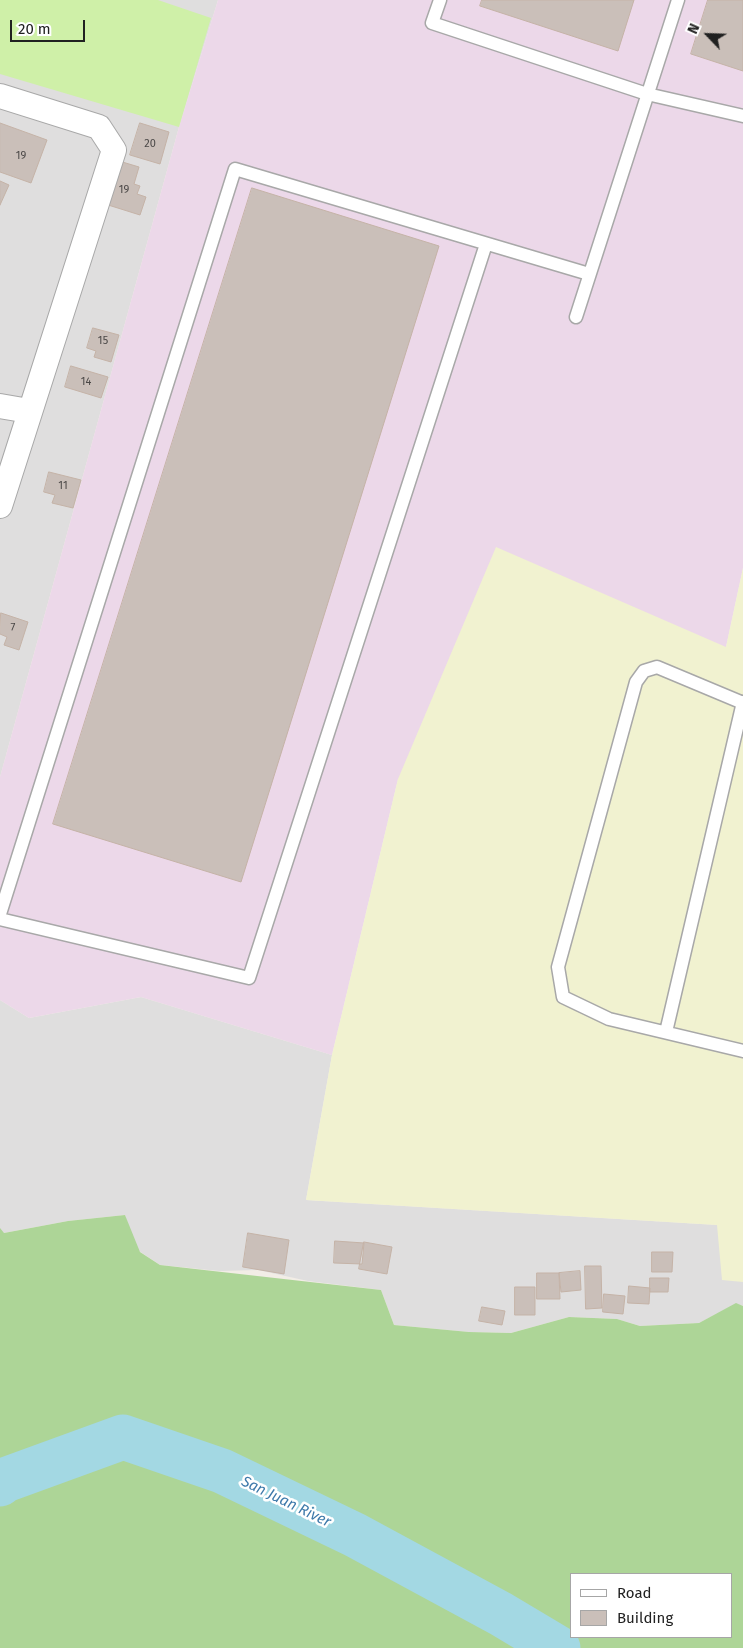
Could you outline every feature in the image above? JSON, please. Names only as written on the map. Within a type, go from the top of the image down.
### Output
[{"type":"street","points":[[0,96],[99,127],[114,150],[0,506]]},
{"type":"street","points":[[0,406],[29,411]]},
{"type":"lane","points":[[440,0],[432,23],[648,94],[743,116]]},
{"type":"lane","points":[[576,317],[678,0]]},
{"type":"lane","points":[[0,914],[235,169],[589,274]]},
{"type":"lane","points":[[0,919],[249,978],[486,244]]},
{"type":"lane","points":[[666,1032],[743,703],[657,667],[644,671],[636,682],[558,967],[564,997],[609,1019],[743,1051]]},
{"type":"shaded area","points":[[0,0],[218,0],[179,127],[0,777]]},
{"type":"shaded area","points":[[218,0],[743,0],[743,568],[726,647],[398,779],[332,1055],[141,997],[29,1018],[0,1000],[0,777],[179,127]]},
{"type":"shaded area","points":[[141,997],[332,1055],[306,1200],[718,1225],[743,1248],[743,1306],[736,1304],[699,1323],[640,1326],[617,1319],[569,1317],[511,1333],[469,1332],[394,1325],[381,1290],[308,1281],[258,1270],[219,1271],[160,1265],[136,1249],[125,1215],[68,1221],[4,1233],[0,1243],[0,1000],[29,1018]]},
{"type":"green space","points":[[0,0],[158,0],[211,18],[179,127],[0,74]]},
{"type":"green space","points":[[496,547],[726,647],[743,568],[743,1282],[722,1280],[717,1225],[306,1200],[332,1055],[398,779]]},
{"type":"green space","points":[[125,1215],[140,1252],[160,1265],[381,1290],[394,1325],[469,1332],[511,1333],[569,1317],[617,1319],[640,1326],[699,1323],[736,1303],[743,1306],[743,1648],[0,1648],[0,1228],[4,1233],[68,1221]]},
{"type":"building","points":[[482,0],[634,0],[618,51],[480,6]]},
{"type":"building","points":[[708,0],[743,0],[743,71],[691,54]]},
{"type":"building","points":[[0,123],[47,140],[31,183],[0,172]]},
{"type":"building","points":[[140,123],[169,132],[160,164],[130,155]]},
{"type":"building","points":[[119,161],[139,167],[134,184],[140,186],[137,194],[146,197],[140,215],[105,204]]},
{"type":"building","points":[[0,181],[9,185],[0,205]]},
{"type":"building","points":[[252,188],[439,246],[241,882],[53,824]]},
{"type":"building","points":[[93,328],[119,335],[111,362],[94,357],[96,351],[87,348]]},
{"type":"building","points":[[71,366],[108,377],[101,398],[65,387]]},
{"type":"building","points":[[49,472],[81,480],[73,508],[52,503],[55,495],[44,492]]},
{"type":"building","points":[[1,613],[28,622],[19,650],[4,645],[7,637],[0,634]]},
{"type":"building","points":[[248,1233],[289,1240],[284,1274],[243,1267]]},
{"type":"building","points":[[335,1241],[364,1243],[362,1264],[334,1263]]},
{"type":"building","points":[[364,1242],[392,1247],[387,1274],[359,1269]]},
{"type":"building","points":[[652,1252],[673,1252],[672,1272],[652,1272]]},
{"type":"building","points":[[585,1266],[601,1266],[602,1308],[586,1309]]},
{"type":"building","points":[[580,1271],[581,1290],[561,1292],[559,1273]]},
{"type":"building","points":[[537,1273],[559,1273],[560,1299],[537,1299]]},
{"type":"building","points":[[650,1278],[669,1278],[668,1292],[650,1292]]},
{"type":"building","points":[[629,1286],[650,1288],[649,1304],[628,1303]]},
{"type":"building","points":[[515,1287],[535,1287],[535,1315],[515,1315]]},
{"type":"building","points":[[604,1294],[625,1296],[623,1314],[603,1312]]},
{"type":"building","points":[[482,1307],[505,1311],[502,1325],[479,1321]]},
{"type":"waterway","name":"San Juan River","points":[[0,1484],[5,1480],[123,1437],[222,1471],[355,1535],[501,1614],[558,1648]]}]
